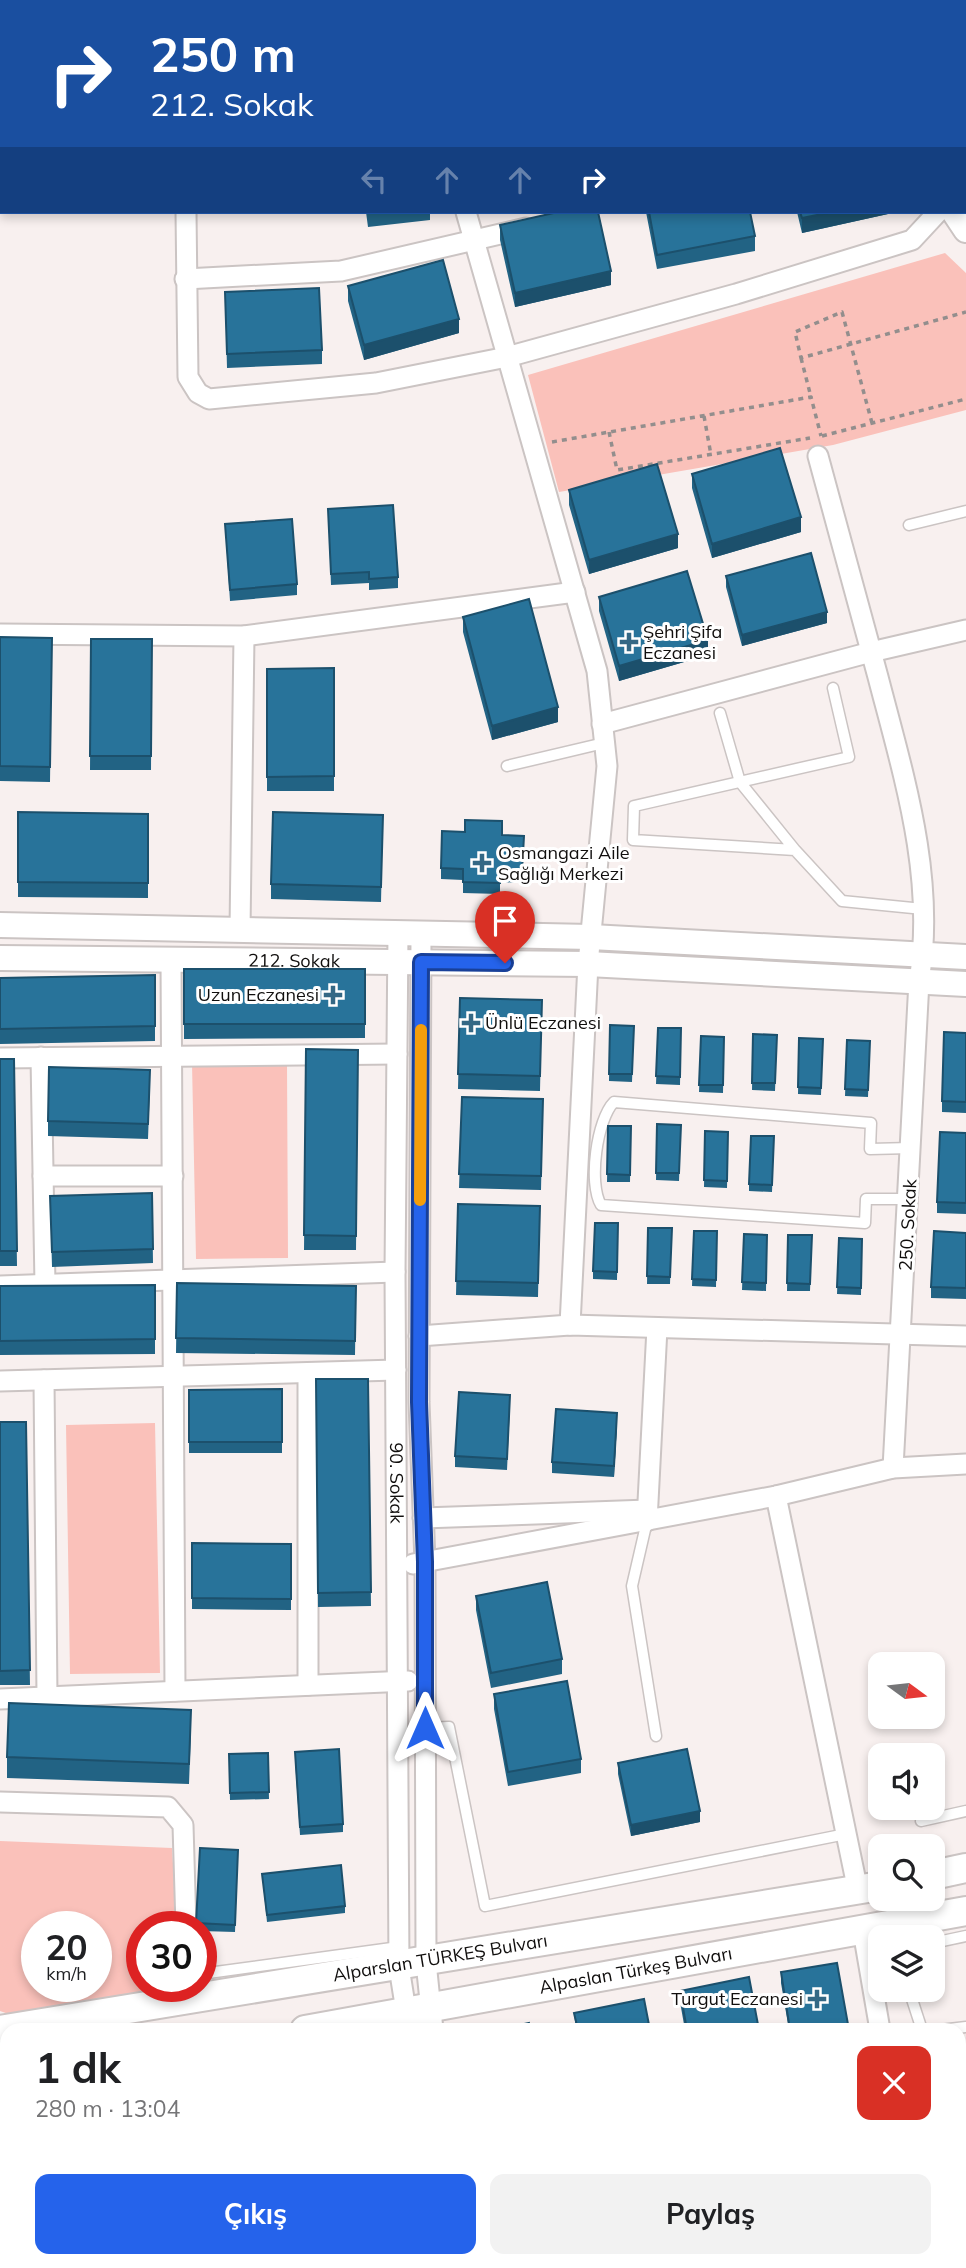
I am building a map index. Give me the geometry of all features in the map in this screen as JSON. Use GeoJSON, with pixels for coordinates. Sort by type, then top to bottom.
{"type":"FeatureCollection","features":[{"type":"Feature","properties":{"kind":"main road"},"geometry":{"type":"LineString","coordinates":[[945,1872],[966,1868]]}},
{"type":"Feature","properties":{"kind":"main road","name":"Alparslan TÜRKEŞ Bulvarı"},"geometry":{"type":"LineString","coordinates":[[40,2023],[408,1959],[868,1889]]}},
{"type":"Feature","properties":{"kind":"main road","name":"Alpaslan Türkeş Bulvarı"},"geometry":{"type":"LineString","coordinates":[[386,2023],[420,2020],[966,1911]]}},
{"type":"Feature","properties":{"kind":"street"},"geometry":{"type":"LineString","coordinates":[[186,214],[188,377],[198,393],[209,399],[376,383],[507,357],[736,294],[912,240],[936,214]]}},
{"type":"Feature","properties":{"kind":"street"},"geometry":{"type":"LineString","coordinates":[[467,214],[597,671],[607,766],[588,964],[570,1325]]}},
{"type":"Feature","properties":{"kind":"street"},"geometry":{"type":"LineString","coordinates":[[955,214],[966,230]]}},
{"type":"Feature","properties":{"kind":"street"},"geometry":{"type":"LineString","coordinates":[[186,279],[341,271],[475,242],[548,222]]}},
{"type":"Feature","properties":{"kind":"street","name":"250. Sokak"},"geometry":{"type":"LineString","coordinates":[[818,456],[918,837],[923,954],[919,981],[893,1468]]}},
{"type":"Feature","properties":{"kind":"street"},"geometry":{"type":"LineString","coordinates":[[0,634],[244,636],[575,592]]}},
{"type":"Feature","properties":{"kind":"street"},"geometry":{"type":"LineString","coordinates":[[603,733],[871,652],[966,630]]}},
{"type":"Feature","properties":{"kind":"street"},"geometry":{"type":"LineString","coordinates":[[240,929],[244,636]]}},
{"type":"Feature","properties":{"kind":"street"},"geometry":{"type":"LineString","coordinates":[[0,925],[591,937],[966,957]]}},
{"type":"Feature","properties":{"kind":"street","name":"90. Sokak"},"geometry":{"type":"LineString","coordinates":[[409,933],[425,1562],[425,1728],[408,1959],[420,2020]]}},
{"type":"Feature","properties":{"kind":"street","name":"212. Sokak"},"geometry":{"type":"LineString","coordinates":[[0,958],[588,964],[966,984]]}},
{"type":"Feature","properties":{"kind":"street"},"geometry":{"type":"LineString","coordinates":[[171,960],[175,1691]]}},
{"type":"Feature","properties":{"kind":"street","name":"90. Sokak"},"geometry":{"type":"LineString","coordinates":[[409,962],[397,1054],[397,1681],[408,1959],[420,2020]]}},
{"type":"Feature","properties":{"kind":"street"},"geometry":{"type":"LineString","coordinates":[[0,1058],[397,1054]]}},
{"type":"Feature","properties":{"kind":"street"},"geometry":{"type":"LineString","coordinates":[[41,1057],[45,1285]]}},
{"type":"Feature","properties":{"kind":"street"},"geometry":{"type":"LineString","coordinates":[[43,1176],[173,1176]]}},
{"type":"Feature","properties":{"kind":"street"},"geometry":{"type":"LineString","coordinates":[[0,1286],[395,1272]]}},
{"type":"Feature","properties":{"kind":"street"},"geometry":{"type":"LineString","coordinates":[[419,1336],[570,1325],[966,1336]]}},
{"type":"Feature","properties":{"kind":"street"},"geometry":{"type":"LineString","coordinates":[[647,1516],[657,1328]]}},
{"type":"Feature","properties":{"kind":"street"},"geometry":{"type":"LineString","coordinates":[[0,1381],[396,1370]]}},
{"type":"Feature","properties":{"kind":"street"},"geometry":{"type":"LineString","coordinates":[[308,1373],[308,1685]]}},
{"type":"Feature","properties":{"kind":"street"},"geometry":{"type":"LineString","coordinates":[[44,1380],[47,1697]]}},
{"type":"Feature","properties":{"kind":"street"},"geometry":{"type":"LineString","coordinates":[[396,1566],[647,1516],[776,1496],[893,1468],[966,1464]]}},
{"type":"Feature","properties":{"kind":"street"},"geometry":{"type":"LineString","coordinates":[[776,1496],[846,1834],[868,1887]]}},
{"type":"Feature","properties":{"kind":"street"},"geometry":{"type":"LineString","coordinates":[[423,1518],[647,1516]]}},
{"type":"Feature","properties":{"kind":"street"},"geometry":{"type":"LineString","coordinates":[[0,1699],[425,1680]]}},
{"type":"Feature","properties":{"kind":"street"},"geometry":{"type":"LineString","coordinates":[[0,1802],[168,1807],[183,1825],[186,1911]]}},
{"type":"Feature","properties":{"kind":"street"},"geometry":{"type":"LineString","coordinates":[[863,1931],[879,2023]]}},
{"type":"Feature","properties":{"kind":"lane"},"geometry":{"type":"LineString","coordinates":[[909,525],[966,511]]}},
{"type":"Feature","properties":{"kind":"lane"},"geometry":{"type":"LineString","coordinates":[[795,850],[633,840],[634,806],[849,757],[832,688]]}},
{"type":"Feature","properties":{"kind":"lane"},"geometry":{"type":"LineString","coordinates":[[720,713],[740,782],[795,850],[842,901],[923,909]]}},
{"type":"Feature","properties":{"kind":"lane"},"geometry":{"type":"LineString","coordinates":[[508,766],[603,733]]}},
{"type":"Feature","properties":{"kind":"lane"},"geometry":{"type":"LineString","coordinates":[[909,1199],[866,1199],[864,1223],[601,1205],[594,1194],[596,1153],[606,1111],[614,1102],[871,1124],[870,1149],[912,1148]]}},
{"type":"Feature","properties":{"kind":"lane"},"geometry":{"type":"LineString","coordinates":[[647,1516],[632,1586],[656,1736]]}},
{"type":"Feature","properties":{"kind":"lane"},"geometry":{"type":"LineString","coordinates":[[425,1728],[449,1727],[485,1906],[846,1834]]}},
{"type":"Feature","properties":{"kind":"lane"},"geometry":{"type":"LineString","coordinates":[[921,1821],[966,1811]]}},
{"type":"Feature","properties":{"kind":"lane"},"geometry":{"type":"LineString","coordinates":[[945,1940],[966,1936]]}},
{"type":"Feature","properties":{"kind":"lane"},"geometry":{"type":"LineString","coordinates":[[217,1973],[408,1959]]}},
{"type":"Feature","properties":{"kind":"lane"},"geometry":{"type":"LineString","coordinates":[[913,2002],[920,2023]]}},
{"type":"Feature","properties":{"kind":"path"},"geometry":{"type":"LineString","coordinates":[[822,436],[795,332],[842,312],[872,423]]}},
{"type":"Feature","properties":{"kind":"path"},"geometry":{"type":"LineString","coordinates":[[801,358],[966,312]]}},
{"type":"Feature","properties":{"kind":"path"},"geometry":{"type":"LineString","coordinates":[[533,445],[811,397]]}},
{"type":"Feature","properties":{"kind":"path"},"geometry":{"type":"LineString","coordinates":[[609,432],[617,470],[822,436],[966,398]]}},
{"type":"Feature","properties":{"kind":"path"},"geometry":{"type":"LineString","coordinates":[[704,416],[711,454]]}},
{"type":"Feature","properties":{"kind":"shaded area"},"geometry":{"type":"Polygon","coordinates":[[[945,253],[966,273],[966,410],[833,445],[559,492],[528,375],[945,253]]]}},
{"type":"Feature","properties":{"kind":"shaded area"},"geometry":{"type":"Polygon","coordinates":[[[192,1063],[287,1065],[288,1258],[196,1259],[192,1063]]]}},
{"type":"Feature","properties":{"kind":"shaded area"},"geometry":{"type":"Polygon","coordinates":[[[155,1423],[160,1673],[70,1674],[66,1425],[155,1423]]]}},
{"type":"Feature","properties":{"kind":"shaded area"},"geometry":{"type":"Polygon","coordinates":[[[0,1841],[172,1848],[176,1911],[126,1911],[126,1997],[112,2000],[112,1911],[21,1911],[21,2002],[101,2002],[23,2019],[0,2011],[0,1841]]]}},
{"type":"Feature","properties":{"kind":"building"},"geometry":{"type":"Polygon","coordinates":[[[549,214],[598,214],[611,271],[515,293],[500,225],[549,214]]]}},
{"type":"Feature","properties":{"kind":"building"},"geometry":{"type":"Polygon","coordinates":[[[649,214],[750,214],[755,236],[657,255],[649,214]]]}},
{"type":"Feature","properties":{"kind":"building"},"geometry":{"type":"Polygon","coordinates":[[[801,214],[822,214],[802,218],[801,214]]]}},
{"type":"Feature","properties":{"kind":"building"},"geometry":{"type":"Polygon","coordinates":[[[443,260],[459,319],[364,345],[348,286],[443,260]]]}},
{"type":"Feature","properties":{"kind":"building"},"geometry":{"type":"Polygon","coordinates":[[[319,288],[322,350],[227,354],[225,292],[319,288]]]}},
{"type":"Feature","properties":{"kind":"building"},"geometry":{"type":"Polygon","coordinates":[[[780,448],[801,517],[712,544],[692,474],[780,448]]]}},
{"type":"Feature","properties":{"kind":"building"},"geometry":{"type":"Polygon","coordinates":[[[657,464],[678,534],[589,560],[569,490],[657,464]]]}},
{"type":"Feature","properties":{"kind":"building"},"geometry":{"type":"Polygon","coordinates":[[[393,505],[398,577],[369,579],[369,572],[331,574],[328,509],[393,505]]]}},
{"type":"Feature","properties":{"kind":"building"},"geometry":{"type":"Polygon","coordinates":[[[292,519],[297,584],[230,590],[225,524],[292,519]]]}},
{"type":"Feature","properties":{"kind":"building"},"geometry":{"type":"Polygon","coordinates":[[[811,553],[827,612],[742,635],[726,576],[811,553]]]}},
{"type":"Feature","properties":{"kind":"building"},"geometry":{"type":"Polygon","coordinates":[[[687,571],[708,640],[619,666],[599,597],[687,571]]]}},
{"type":"Feature","properties":{"kind":"building"},"geometry":{"type":"Polygon","coordinates":[[[529,599],[558,707],[492,726],[463,617],[529,599]]]}},
{"type":"Feature","properties":{"kind":"building"},"geometry":{"type":"Polygon","coordinates":[[[0,637],[52,638],[50,767],[0,766],[0,637]]]}},
{"type":"Feature","properties":{"kind":"building"},"geometry":{"type":"Polygon","coordinates":[[[91,639],[152,639],[151,756],[90,756],[91,639]]]}},
{"type":"Feature","properties":{"kind":"building"},"geometry":{"type":"Polygon","coordinates":[[[334,668],[334,776],[267,777],[267,669],[334,668]]]}},
{"type":"Feature","properties":{"kind":"building"},"geometry":{"type":"Polygon","coordinates":[[[18,812],[148,814],[148,883],[18,882],[18,812]]]}},
{"type":"Feature","properties":{"kind":"building"},"geometry":{"type":"Polygon","coordinates":[[[273,812],[383,815],[381,887],[271,884],[273,812]]]}},
{"type":"Feature","properties":{"kind":"building","name":"Osmangazi Aile Sağlığı Merkezi"},"geometry":{"type":"Polygon","coordinates":[[[465,820],[502,821],[502,835],[524,836],[522,872],[500,870],[500,883],[463,882],[463,869],[441,868],[442,831],[465,832],[465,820]]]}},
{"type":"Feature","properties":{"kind":"building"},"geometry":{"type":"Polygon","coordinates":[[[184,969],[365,969],[365,1024],[184,1024],[184,969]]]}},
{"type":"Feature","properties":{"kind":"building"},"geometry":{"type":"Polygon","coordinates":[[[155,975],[155,1026],[0,1029],[0,978],[155,975]]]}},
{"type":"Feature","properties":{"kind":"building"},"geometry":{"type":"Polygon","coordinates":[[[460,998],[542,1000],[540,1076],[458,1074],[460,998]]]}},
{"type":"Feature","properties":{"kind":"building"},"geometry":{"type":"Polygon","coordinates":[[[610,1025],[634,1026],[632,1074],[609,1074],[610,1025]]]}},
{"type":"Feature","properties":{"kind":"building"},"geometry":{"type":"Polygon","coordinates":[[[658,1028],[681,1028],[680,1077],[656,1076],[658,1028]]]}},
{"type":"Feature","properties":{"kind":"building"},"geometry":{"type":"Polygon","coordinates":[[[944,1032],[966,1033],[966,1102],[942,1101],[944,1032]]]}},
{"type":"Feature","properties":{"kind":"building"},"geometry":{"type":"Polygon","coordinates":[[[753,1034],[777,1035],[775,1083],[752,1083],[753,1034]]]}},
{"type":"Feature","properties":{"kind":"building"},"geometry":{"type":"Polygon","coordinates":[[[701,1036],[724,1037],[723,1085],[699,1085],[701,1036]]]}},
{"type":"Feature","properties":{"kind":"building"},"geometry":{"type":"Polygon","coordinates":[[[799,1038],[823,1039],[821,1088],[798,1087],[799,1038]]]}},
{"type":"Feature","properties":{"kind":"building"},"geometry":{"type":"Polygon","coordinates":[[[847,1040],[870,1041],[868,1090],[845,1089],[847,1040]]]}},
{"type":"Feature","properties":{"kind":"building"},"geometry":{"type":"Polygon","coordinates":[[[306,1049],[358,1050],[356,1236],[304,1235],[306,1049]]]}},
{"type":"Feature","properties":{"kind":"building"},"geometry":{"type":"Polygon","coordinates":[[[0,1059],[14,1059],[17,1251],[0,1251],[0,1059]]]}},
{"type":"Feature","properties":{"kind":"building"},"geometry":{"type":"Polygon","coordinates":[[[49,1067],[150,1070],[148,1124],[48,1121],[49,1067]]]}},
{"type":"Feature","properties":{"kind":"building"},"geometry":{"type":"Polygon","coordinates":[[[462,1097],[543,1099],[541,1176],[459,1174],[462,1097]]]}},
{"type":"Feature","properties":{"kind":"building"},"geometry":{"type":"Polygon","coordinates":[[[657,1124],[681,1125],[679,1173],[656,1173],[657,1124]]]}},
{"type":"Feature","properties":{"kind":"building"},"geometry":{"type":"Polygon","coordinates":[[[608,1126],[631,1126],[630,1175],[607,1174],[608,1126]]]}},
{"type":"Feature","properties":{"kind":"building"},"geometry":{"type":"Polygon","coordinates":[[[705,1131],[728,1132],[727,1181],[704,1180],[705,1131]]]}},
{"type":"Feature","properties":{"kind":"building"},"geometry":{"type":"Polygon","coordinates":[[[940,1132],[966,1133],[966,1203],[937,1202],[940,1132]]]}},
{"type":"Feature","properties":{"kind":"building"},"geometry":{"type":"Polygon","coordinates":[[[751,1136],[774,1136],[772,1185],[749,1184],[751,1136]]]}},
{"type":"Feature","properties":{"kind":"building"},"geometry":{"type":"Polygon","coordinates":[[[152,1193],[153,1249],[52,1252],[50,1196],[152,1193]]]}},
{"type":"Feature","properties":{"kind":"building"},"geometry":{"type":"Polygon","coordinates":[[[458,1204],[540,1206],[538,1283],[456,1281],[458,1204]]]}},
{"type":"Feature","properties":{"kind":"building"},"geometry":{"type":"Polygon","coordinates":[[[595,1223],[618,1223],[617,1272],[593,1271],[595,1223]]]}},
{"type":"Feature","properties":{"kind":"building"},"geometry":{"type":"Polygon","coordinates":[[[648,1228],[672,1228],[670,1277],[647,1276],[648,1228]]]}},
{"type":"Feature","properties":{"kind":"building"},"geometry":{"type":"Polygon","coordinates":[[[694,1231],[717,1231],[716,1280],[692,1279],[694,1231]]]}},
{"type":"Feature","properties":{"kind":"building"},"geometry":{"type":"Polygon","coordinates":[[[934,1231],[966,1233],[966,1288],[931,1287],[934,1231]]]}},
{"type":"Feature","properties":{"kind":"building"},"geometry":{"type":"Polygon","coordinates":[[[744,1234],[767,1235],[766,1283],[742,1282],[744,1234]]]}},
{"type":"Feature","properties":{"kind":"building"},"geometry":{"type":"Polygon","coordinates":[[[788,1235],[812,1235],[810,1284],[787,1283],[788,1235]]]}},
{"type":"Feature","properties":{"kind":"building"},"geometry":{"type":"Polygon","coordinates":[[[839,1238],[862,1239],[861,1288],[837,1287],[839,1238]]]}},
{"type":"Feature","properties":{"kind":"building"},"geometry":{"type":"Polygon","coordinates":[[[177,1283],[356,1286],[355,1341],[176,1338],[177,1283]]]}},
{"type":"Feature","properties":{"kind":"building"},"geometry":{"type":"Polygon","coordinates":[[[155,1285],[155,1339],[0,1341],[0,1286],[155,1285]]]}},
{"type":"Feature","properties":{"kind":"building"},"geometry":{"type":"Polygon","coordinates":[[[316,1379],[368,1379],[371,1592],[318,1593],[316,1379]]]}},
{"type":"Feature","properties":{"kind":"building"},"geometry":{"type":"Polygon","coordinates":[[[282,1389],[282,1442],[189,1442],[189,1390],[282,1389]]]}},
{"type":"Feature","properties":{"kind":"building"},"geometry":{"type":"Polygon","coordinates":[[[459,1392],[510,1395],[507,1459],[455,1456],[459,1392]]]}},
{"type":"Feature","properties":{"kind":"building"},"geometry":{"type":"Polygon","coordinates":[[[556,1409],[617,1413],[614,1466],[552,1462],[556,1409]]]}},
{"type":"Feature","properties":{"kind":"building"},"geometry":{"type":"Polygon","coordinates":[[[0,1422],[26,1422],[30,1670],[0,1671],[0,1422]]]}},
{"type":"Feature","properties":{"kind":"building"},"geometry":{"type":"Polygon","coordinates":[[[192,1543],[291,1544],[291,1599],[192,1598],[192,1543]]]}},
{"type":"Feature","properties":{"kind":"building"},"geometry":{"type":"Polygon","coordinates":[[[547,1582],[562,1659],[491,1673],[476,1596],[547,1582]]]}},
{"type":"Feature","properties":{"kind":"building"},"geometry":{"type":"Polygon","coordinates":[[[567,1681],[581,1759],[508,1772],[494,1694],[567,1681]]]}},
{"type":"Feature","properties":{"kind":"building"},"geometry":{"type":"Polygon","coordinates":[[[9,1703],[191,1710],[189,1764],[7,1757],[9,1703]]]}},
{"type":"Feature","properties":{"kind":"building"},"geometry":{"type":"Polygon","coordinates":[[[339,1749],[343,1824],[300,1827],[295,1752],[339,1749]]]}},
{"type":"Feature","properties":{"kind":"building"},"geometry":{"type":"Polygon","coordinates":[[[687,1749],[700,1811],[631,1825],[618,1763],[687,1749]]]}},
{"type":"Feature","properties":{"kind":"building"},"geometry":{"type":"Polygon","coordinates":[[[268,1753],[269,1792],[230,1793],[229,1754],[268,1753]]]}},
{"type":"Feature","properties":{"kind":"building"},"geometry":{"type":"Polygon","coordinates":[[[200,1848],[238,1850],[235,1925],[217,1924],[217,1911],[197,1911],[200,1848]]]}},
{"type":"Feature","properties":{"kind":"building"},"geometry":{"type":"Polygon","coordinates":[[[341,1865],[345,1906],[267,1915],[262,1874],[341,1865]]]}},
{"type":"Feature","properties":{"kind":"building"},"geometry":{"type":"Polygon","coordinates":[[[837,1963],[848,2023],[789,2023],[781,1972],[837,1963]]]}},
{"type":"Feature","properties":{"kind":"building"},"geometry":{"type":"Polygon","coordinates":[[[749,1977],[758,2023],[686,2023],[680,1991],[749,1977]]]}},
{"type":"Feature","properties":{"kind":"building"},"geometry":{"type":"Polygon","coordinates":[[[644,1999],[649,2023],[576,2023],[574,2013],[644,1999]]]}},
{"type":"Feature","properties":{"kind":"slow traffic"},"geometry":{"type":"LineString","coordinates":[[420,1200],[421,1030]]}},
{"type":"Feature","properties":{"kind":"place","name":"Şehri Şifa Eczanesi"},"geometry":{"type":"Point","coordinates":[629,642]}},
{"type":"Feature","properties":{"kind":"place","name":"Osmangazi Aile Sağlığı Merkezi"},"geometry":{"type":"Point","coordinates":[482,863]}},
{"type":"Feature","properties":{"kind":"place","name":"Uzun Eczanesi"},"geometry":{"type":"Point","coordinates":[333,995]}},
{"type":"Feature","properties":{"kind":"place","name":"Ünlü Eczanesi"},"geometry":{"type":"Point","coordinates":[471,1023]}},
{"type":"Feature","properties":{"kind":"place","name":"Turgut Eczanesi"},"geometry":{"type":"Point","coordinates":[817,1999]}},
{"type":"Feature","properties":{"kind":"route"},"geometry":{"type":"LineString","coordinates":[[425,1728],[425,1562],[419,1402],[421,962],[505,963]]}}]}
